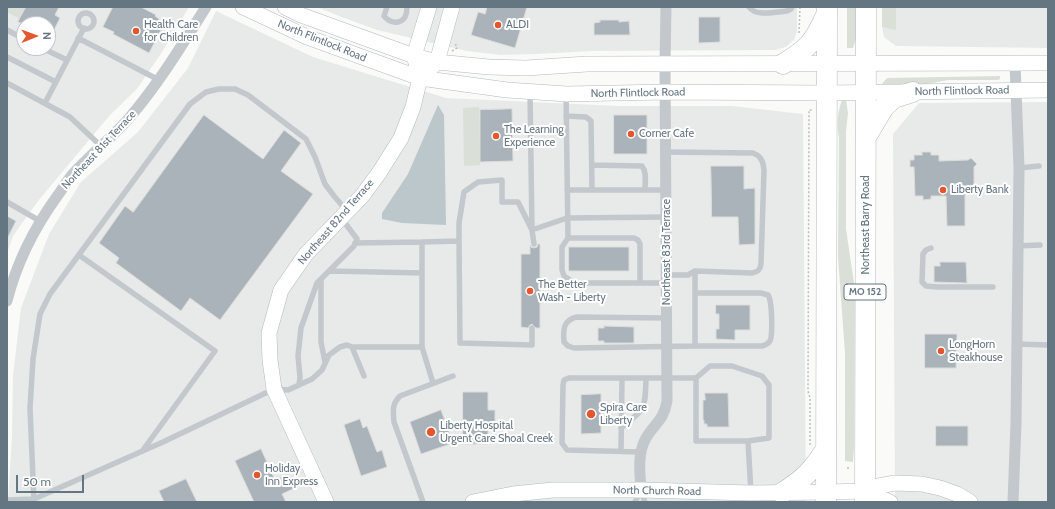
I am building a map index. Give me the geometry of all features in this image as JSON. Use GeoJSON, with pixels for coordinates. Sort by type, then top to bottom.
{"type":"FeatureCollection","features":[{"type":"Feature","properties":{"kind":"highway","name":"MO 152"},"geometry":{"type":"LineString","coordinates":[[866,7],[866,92]]}},
{"type":"Feature","properties":{"kind":"highway"},"geometry":{"type":"LineString","coordinates":[[825,497],[818,451],[828,64],[827,10]]}},
{"type":"Feature","properties":{"kind":"highway"},"geometry":{"type":"LineString","coordinates":[[783,64],[800,54],[817,36],[827,10]]}},
{"type":"Feature","properties":{"kind":"highway","name":"Northeast Barry Road"},"geometry":{"type":"LineString","coordinates":[[865,497],[866,92]]}},
{"type":"Feature","properties":{"kind":"highway"},"geometry":{"type":"LineString","coordinates":[[866,137],[884,107],[894,98],[913,92]]}},
{"type":"Feature","properties":{"kind":"highway"},"geometry":{"type":"LineString","coordinates":[[782,493],[806,476],[814,468],[818,451]]}},
{"type":"Feature","properties":{"kind":"main road","name":"North Flintlock Road"},"geometry":{"type":"LineString","coordinates":[[243,7],[307,37],[420,78],[507,90],[566,94],[666,92],[827,94],[866,92],[1048,90]]}},
{"type":"Feature","properties":{"kind":"main road","name":"North Flintlock Road"},"geometry":{"type":"LineString","coordinates":[[285,7],[301,15],[414,56],[437,62],[489,67],[526,68],[587,64],[866,64],[1048,62]]}},
{"type":"Feature","properties":{"kind":"main road"},"geometry":{"type":"LineString","coordinates":[[414,56],[430,7]]}},
{"type":"Feature","properties":{"kind":"main road"},"geometry":{"type":"LineString","coordinates":[[420,78],[437,62],[452,7]]}},
{"type":"Feature","properties":{"kind":"main road","name":"Northeast 82nd Terrace"},"geometry":{"type":"LineString","coordinates":[[326,502],[274,389],[270,360],[269,333],[281,290],[306,254],[362,196],[379,173],[401,138],[413,107],[420,78],[414,56]]}},
{"type":"Feature","properties":{"kind":"main road","name":"North Church Road"},"geometry":{"type":"LineString","coordinates":[[865,497],[878,486],[895,483],[922,484],[957,494],[970,502]]}},
{"type":"Feature","properties":{"kind":"main road","name":"North Church Road"},"geometry":{"type":"LineString","coordinates":[[473,502],[532,492],[572,490],[640,498],[782,493],[825,497],[878,498],[890,502]]}},
{"type":"Feature","properties":{"kind":"street","name":"Northeast 81st Terrace"},"geometry":{"type":"LineString","coordinates":[[7,301],[24,249],[40,221],[72,176],[130,117],[159,80],[206,7]]}},
{"type":"Feature","properties":{"kind":"street","name":"Northeast 83rd Terrace"},"geometry":{"type":"LineString","coordinates":[[640,498],[640,452],[646,439],[666,412],[667,401],[666,7]]}},
{"type":"Feature","properties":{"kind":"street"},"geometry":{"type":"LineString","coordinates":[[1013,502],[1016,423],[1018,246],[1018,168],[1015,63]]}},
{"type":"Feature","properties":{"kind":"lane"},"geometry":{"type":"LineString","coordinates":[[387,7],[384,16],[394,23],[404,18],[407,7]]}},
{"type":"Feature","properties":{"kind":"lane"},"geometry":{"type":"LineString","coordinates":[[749,7],[751,10],[757,12],[787,11],[791,10],[792,7]]}},
{"type":"Feature","properties":{"kind":"lane"},"geometry":{"type":"LineString","coordinates":[[45,103],[84,28]]}},
{"type":"Feature","properties":{"kind":"lane"},"geometry":{"type":"LineString","coordinates":[[78,38],[159,80]]}},
{"type":"Feature","properties":{"kind":"lane"},"geometry":{"type":"LineString","coordinates":[[56,55],[67,60]]}},
{"type":"Feature","properties":{"kind":"lane"},"geometry":{"type":"LineString","coordinates":[[7,57],[56,82]]}},
{"type":"Feature","properties":{"kind":"lane"},"geometry":{"type":"LineString","coordinates":[[7,82],[70,117],[102,147]]}},
{"type":"Feature","properties":{"kind":"lane"},"geometry":{"type":"LineString","coordinates":[[34,500],[30,408],[33,359],[40,314],[50,294],[190,104],[206,92],[219,89],[235,89],[248,95],[306,139],[315,157],[325,184],[334,196],[357,239],[355,243],[317,283],[300,328],[298,356],[300,377],[299,385]]}},
{"type":"Feature","properties":{"kind":"lane"},"geometry":{"type":"LineString","coordinates":[[530,92],[532,230],[534,244]]}},
{"type":"Feature","properties":{"kind":"lane"},"geometry":{"type":"LineString","coordinates":[[566,94],[568,238],[562,247],[562,270],[564,276],[569,280],[575,283],[640,283],[688,275],[695,271],[752,273],[757,272],[760,269],[763,163],[758,155],[753,153],[666,152]]}},
{"type":"Feature","properties":{"kind":"lane"},"geometry":{"type":"LineString","coordinates":[[566,116],[586,117],[591,121],[592,190]]}},
{"type":"Feature","properties":{"kind":"lane"},"geometry":{"type":"LineString","coordinates":[[592,165],[642,166],[645,169],[646,174],[645,190]]}},
{"type":"Feature","properties":{"kind":"lane"},"geometry":{"type":"LineString","coordinates":[[1018,168],[1039,166]]}},
{"type":"Feature","properties":{"kind":"lane"},"geometry":{"type":"LineString","coordinates":[[532,230],[518,202],[502,202],[502,180],[478,182],[464,192],[459,223],[460,344],[532,345],[532,328]]}},
{"type":"Feature","properties":{"kind":"lane"},"geometry":{"type":"LineString","coordinates":[[567,190],[666,190]]}},
{"type":"Feature","properties":{"kind":"lane"},"geometry":{"type":"LineString","coordinates":[[7,202],[40,221]]}},
{"type":"Feature","properties":{"kind":"lane"},"geometry":{"type":"LineString","coordinates":[[532,230],[567,218],[667,217]]}},
{"type":"Feature","properties":{"kind":"lane"},"geometry":{"type":"LineString","coordinates":[[568,238],[634,238],[638,240],[640,244],[640,283]]}},
{"type":"Feature","properties":{"kind":"lane"},"geometry":{"type":"LineString","coordinates":[[355,243],[459,241]]}},
{"type":"Feature","properties":{"kind":"lane"},"geometry":{"type":"LineString","coordinates":[[422,242],[422,347],[433,384]]}},
{"type":"Feature","properties":{"kind":"lane"},"geometry":{"type":"LineString","coordinates":[[1018,246],[1040,245]]}},
{"type":"Feature","properties":{"kind":"lane"},"geometry":{"type":"LineString","coordinates":[[932,248],[923,254],[922,282],[926,286],[993,287]]}},
{"type":"Feature","properties":{"kind":"lane"},"geometry":{"type":"LineString","coordinates":[[79,254],[215,351],[142,451]]}},
{"type":"Feature","properties":{"kind":"lane"},"geometry":{"type":"LineString","coordinates":[[329,271],[422,273]]}},
{"type":"Feature","properties":{"kind":"lane"},"geometry":{"type":"LineString","coordinates":[[695,271],[695,346]]}},
{"type":"Feature","properties":{"kind":"lane"},"geometry":{"type":"LineString","coordinates":[[321,280],[321,342],[325,362]]}},
{"type":"Feature","properties":{"kind":"lane"},"geometry":{"type":"LineString","coordinates":[[667,318],[570,318],[565,324],[563,333],[564,342],[568,346],[574,348],[762,346],[768,344],[771,337],[771,301],[768,295],[761,293],[696,293]]}},
{"type":"Feature","properties":{"kind":"lane"},"geometry":{"type":"LineString","coordinates":[[1016,344],[1048,345]]}},
{"type":"Feature","properties":{"kind":"lane"},"geometry":{"type":"LineString","coordinates":[[7,500],[34,500],[274,389],[288,390],[299,385],[312,379],[322,370],[329,355],[340,347],[347,345],[352,347],[422,347]]}},
{"type":"Feature","properties":{"kind":"lane"},"geometry":{"type":"LineString","coordinates":[[352,347],[364,376]]}},
{"type":"Feature","properties":{"kind":"lane"},"geometry":{"type":"LineString","coordinates":[[640,452],[567,450],[562,443],[564,380],[569,378],[696,378],[710,366],[732,366],[762,376],[769,385],[769,438],[748,441],[696,441],[696,378]]}},
{"type":"Feature","properties":{"kind":"lane"},"geometry":{"type":"LineString","coordinates":[[423,502],[394,422],[393,410],[395,401],[400,396],[453,376]]}},
{"type":"Feature","properties":{"kind":"lane"},"geometry":{"type":"LineString","coordinates":[[621,451],[622,378]]}},
{"type":"Feature","properties":{"kind":"lane"},"geometry":{"type":"LineString","coordinates":[[621,428],[643,409],[646,378]]}},
{"type":"Feature","properties":{"kind":"lane"},"geometry":{"type":"LineString","coordinates":[[748,441],[751,493]]}},
{"type":"Feature","properties":{"kind":"path"},"geometry":{"type":"LineString","coordinates":[[799,34],[800,7]]}},
{"type":"Feature","properties":{"kind":"path"},"geometry":{"type":"LineString","coordinates":[[809,110],[808,391],[818,451]]}},
{"type":"Feature","properties":{"kind":"path"},"geometry":{"type":"LineString","coordinates":[[847,468],[852,468]]}},
{"type":"Feature","properties":{"kind":"shaded area"},"geometry":{"type":"Polygon","coordinates":[[[7,7],[189,7],[162,52],[137,89],[110,115],[38,201],[13,236],[7,253],[7,7]]]}},
{"type":"Feature","properties":{"kind":"shaded area"},"geometry":{"type":"Polygon","coordinates":[[[7,7],[26,7],[22,16],[16,17],[7,12],[7,7]]]}},
{"type":"Feature","properties":{"kind":"shaded area"},"geometry":{"type":"Polygon","coordinates":[[[317,7],[797,7],[797,31],[794,40],[786,47],[775,50],[593,51],[500,55],[467,51],[377,30],[317,7]]]}},
{"type":"Feature","properties":{"kind":"shaded area"},"geometry":{"type":"Polygon","coordinates":[[[847,7],[859,7],[858,33],[853,48],[847,48],[847,7]]]}},
{"type":"Feature","properties":{"kind":"shaded area"},"geometry":{"type":"Polygon","coordinates":[[[882,7],[896,7],[896,30],[882,27],[882,7]]]}},
{"type":"Feature","properties":{"kind":"shaded area"},"geometry":{"type":"Polygon","coordinates":[[[896,7],[1048,7],[1048,48],[896,46],[884,37],[882,27],[896,29],[896,7]]]}},
{"type":"Feature","properties":{"kind":"shaded area"},"geometry":{"type":"Polygon","coordinates":[[[216,11],[313,57],[446,98],[618,106],[732,106],[803,114],[806,502],[8,502],[12,436],[13,375],[21,308],[49,234],[81,182],[138,132],[188,68],[216,11]]]}},
{"type":"Feature","properties":{"kind":"shaded area"},"geometry":{"type":"Polygon","coordinates":[[[1000,76],[1000,79],[998,80],[948,80],[922,85],[882,84],[887,78],[1000,76]]]}},
{"type":"Feature","properties":{"kind":"shaded area"},"geometry":{"type":"Polygon","coordinates":[[[842,100],[846,100],[848,113],[846,131],[846,229],[855,290],[853,462],[845,461],[845,353],[838,257],[838,114],[842,100]]]}},
{"type":"Feature","properties":{"kind":"shaded area"},"geometry":{"type":"Polygon","coordinates":[[[1048,102],[1048,502],[895,502],[893,134],[919,103],[1048,102]]]}},
{"type":"Feature","properties":{"kind":"shaded area"},"geometry":{"type":"Polygon","coordinates":[[[438,105],[444,115],[446,225],[402,223],[382,219],[382,213],[408,174],[438,105]]]}},
{"type":"Feature","properties":{"kind":"shaded area"},"geometry":{"type":"Polygon","coordinates":[[[479,107],[480,165],[464,166],[463,108],[479,107]]]}},
{"type":"Feature","properties":{"kind":"building"},"geometry":{"type":"Polygon","coordinates":[[[26,7],[59,7],[55,15],[60,18],[56,26],[56,16],[21,16],[26,7]]]}},
{"type":"Feature","properties":{"kind":"building","name":"Health Care for Children"},"geometry":{"type":"Polygon","coordinates":[[[113,7],[141,7],[156,15],[155,16],[159,19],[159,25],[161,26],[159,29],[161,30],[149,53],[103,27],[113,7]]]}},
{"type":"Feature","properties":{"kind":"building","name":"ALDI"},"geometry":{"type":"Polygon","coordinates":[[[487,7],[527,7],[515,48],[471,35],[478,12],[485,14],[487,7]]]}},
{"type":"Feature","properties":{"kind":"building"},"geometry":{"type":"Polygon","coordinates":[[[699,17],[720,17],[720,42],[699,43],[699,17]]]}},
{"type":"Feature","properties":{"kind":"building"},"geometry":{"type":"Polygon","coordinates":[[[600,20],[619,20],[619,22],[629,21],[630,35],[594,35],[594,23],[600,22],[600,20]]]}},
{"type":"Feature","properties":{"kind":"building","name":"The Learning Experience"},"geometry":{"type":"Polygon","coordinates":[[[512,109],[513,161],[480,162],[480,110],[512,109]]]}},
{"type":"Feature","properties":{"kind":"building"},"geometry":{"type":"Polygon","coordinates":[[[204,115],[263,159],[284,130],[301,143],[281,171],[313,194],[220,320],[190,298],[181,311],[116,263],[119,258],[99,243],[125,206],[133,212],[204,115]]]}},
{"type":"Feature","properties":{"kind":"building","name":"Corner Cafe"},"geometry":{"type":"Polygon","coordinates":[[[614,115],[647,115],[647,154],[614,154],[614,115]]]}},
{"type":"Feature","properties":{"kind":"building","name":"Liberty Bank"},"geometry":{"type":"Polygon","coordinates":[[[922,152],[931,152],[931,155],[939,155],[939,161],[968,160],[971,158],[977,164],[974,167],[974,187],[972,187],[972,194],[965,194],[965,226],[947,226],[946,196],[931,196],[931,199],[923,200],[923,196],[915,196],[914,167],[910,167],[910,160],[914,160],[914,155],[922,155],[922,152]]]}},
{"type":"Feature","properties":{"kind":"building"},"geometry":{"type":"Polygon","coordinates":[[[711,166],[744,166],[744,189],[755,188],[755,244],[739,245],[738,217],[712,217],[711,166]]]}},
{"type":"Feature","properties":{"kind":"building"},"geometry":{"type":"Polygon","coordinates":[[[7,216],[16,221],[7,239],[7,216]]]}},
{"type":"Feature","properties":{"kind":"building","name":"The Better Wash - Liberty"},"geometry":{"type":"Polygon","coordinates":[[[538,244],[540,244],[540,328],[536,328],[532,324],[528,328],[521,327],[521,254],[530,254],[530,245],[534,248],[537,247],[538,244]]]}},
{"type":"Feature","properties":{"kind":"building"},"geometry":{"type":"Polygon","coordinates":[[[569,247],[629,247],[629,271],[569,271],[569,247]]]}},
{"type":"Feature","properties":{"kind":"building"},"geometry":{"type":"Polygon","coordinates":[[[940,262],[966,262],[967,283],[934,282],[934,266],[940,266],[940,262]]]}},
{"type":"Feature","properties":{"kind":"building"},"geometry":{"type":"Polygon","coordinates":[[[716,305],[750,305],[750,330],[735,330],[735,340],[716,339],[716,329],[719,329],[719,314],[716,314],[716,305]]]}},
{"type":"Feature","properties":{"kind":"building"},"geometry":{"type":"Polygon","coordinates":[[[604,326],[634,327],[634,343],[604,343],[604,341],[598,341],[598,328],[604,328],[604,326]]]}},
{"type":"Feature","properties":{"kind":"building","name":"LongHorn Steakhouse"},"geometry":{"type":"Polygon","coordinates":[[[925,334],[957,334],[956,368],[925,368],[925,334]]]}},
{"type":"Feature","properties":{"kind":"building"},"geometry":{"type":"Polygon","coordinates":[[[463,392],[488,392],[488,410],[495,410],[495,426],[488,426],[488,444],[463,444],[463,392]]]}},
{"type":"Feature","properties":{"kind":"building"},"geometry":{"type":"Polygon","coordinates":[[[705,393],[728,393],[729,427],[707,427],[707,424],[704,424],[703,400],[705,400],[705,393]]]}},
{"type":"Feature","properties":{"kind":"building","name":"Spira Care Liberty"},"geometry":{"type":"Polygon","coordinates":[[[601,394],[601,433],[581,434],[581,395],[601,394]]]}},
{"type":"Feature","properties":{"kind":"building","name":"Liberty Hospital Urgent Care Shoal Creek"},"geometry":{"type":"Polygon","coordinates":[[[441,410],[453,443],[421,454],[410,422],[441,410]]]}},
{"type":"Feature","properties":{"kind":"building"},"geometry":{"type":"Polygon","coordinates":[[[360,419],[363,428],[367,426],[377,452],[382,450],[387,467],[361,476],[344,425],[360,419]]]}},
{"type":"Feature","properties":{"kind":"building"},"geometry":{"type":"Polygon","coordinates":[[[936,426],[968,426],[968,446],[936,446],[936,426]]]}},
{"type":"Feature","properties":{"kind":"building","name":"Holiday Inn Express"},"geometry":{"type":"Polygon","coordinates":[[[261,449],[275,480],[288,474],[295,488],[282,494],[286,502],[254,502],[235,461],[261,449]]]}},
{"type":"Feature","properties":{"kind":"building"},"geometry":{"type":"Polygon","coordinates":[[[186,479],[197,502],[164,502],[159,491],[186,479]]]}},
{"type":"Feature","properties":{"kind":"place","name":"ALDI"},"geometry":{"type":"Point","coordinates":[498,25]}},
{"type":"Feature","properties":{"kind":"place","name":"Health Care for Children"},"geometry":{"type":"Point","coordinates":[136,31]}},
{"type":"Feature","properties":{"kind":"place","name":"Corner Cafe"},"geometry":{"type":"Point","coordinates":[631,134]}},
{"type":"Feature","properties":{"kind":"place","name":"The Learning Experience"},"geometry":{"type":"Point","coordinates":[496,136]}},
{"type":"Feature","properties":{"kind":"place","name":"Liberty Bank"},"geometry":{"type":"Point","coordinates":[943,190]}},
{"type":"Feature","properties":{"kind":"place","name":"The Better Wash - Liberty"},"geometry":{"type":"Point","coordinates":[530,291]}},
{"type":"Feature","properties":{"kind":"place","name":"LongHorn Steakhouse"},"geometry":{"type":"Point","coordinates":[941,351]}},
{"type":"Feature","properties":{"kind":"place","name":"Spira Care Liberty"},"geometry":{"type":"Point","coordinates":[591,414]}},
{"type":"Feature","properties":{"kind":"place","name":"Liberty Hospital Urgent Care Shoal Creek"},"geometry":{"type":"Point","coordinates":[431,432]}},
{"type":"Feature","properties":{"kind":"place","name":"Holiday Inn Express"},"geometry":{"type":"Point","coordinates":[257,475]}}]}
